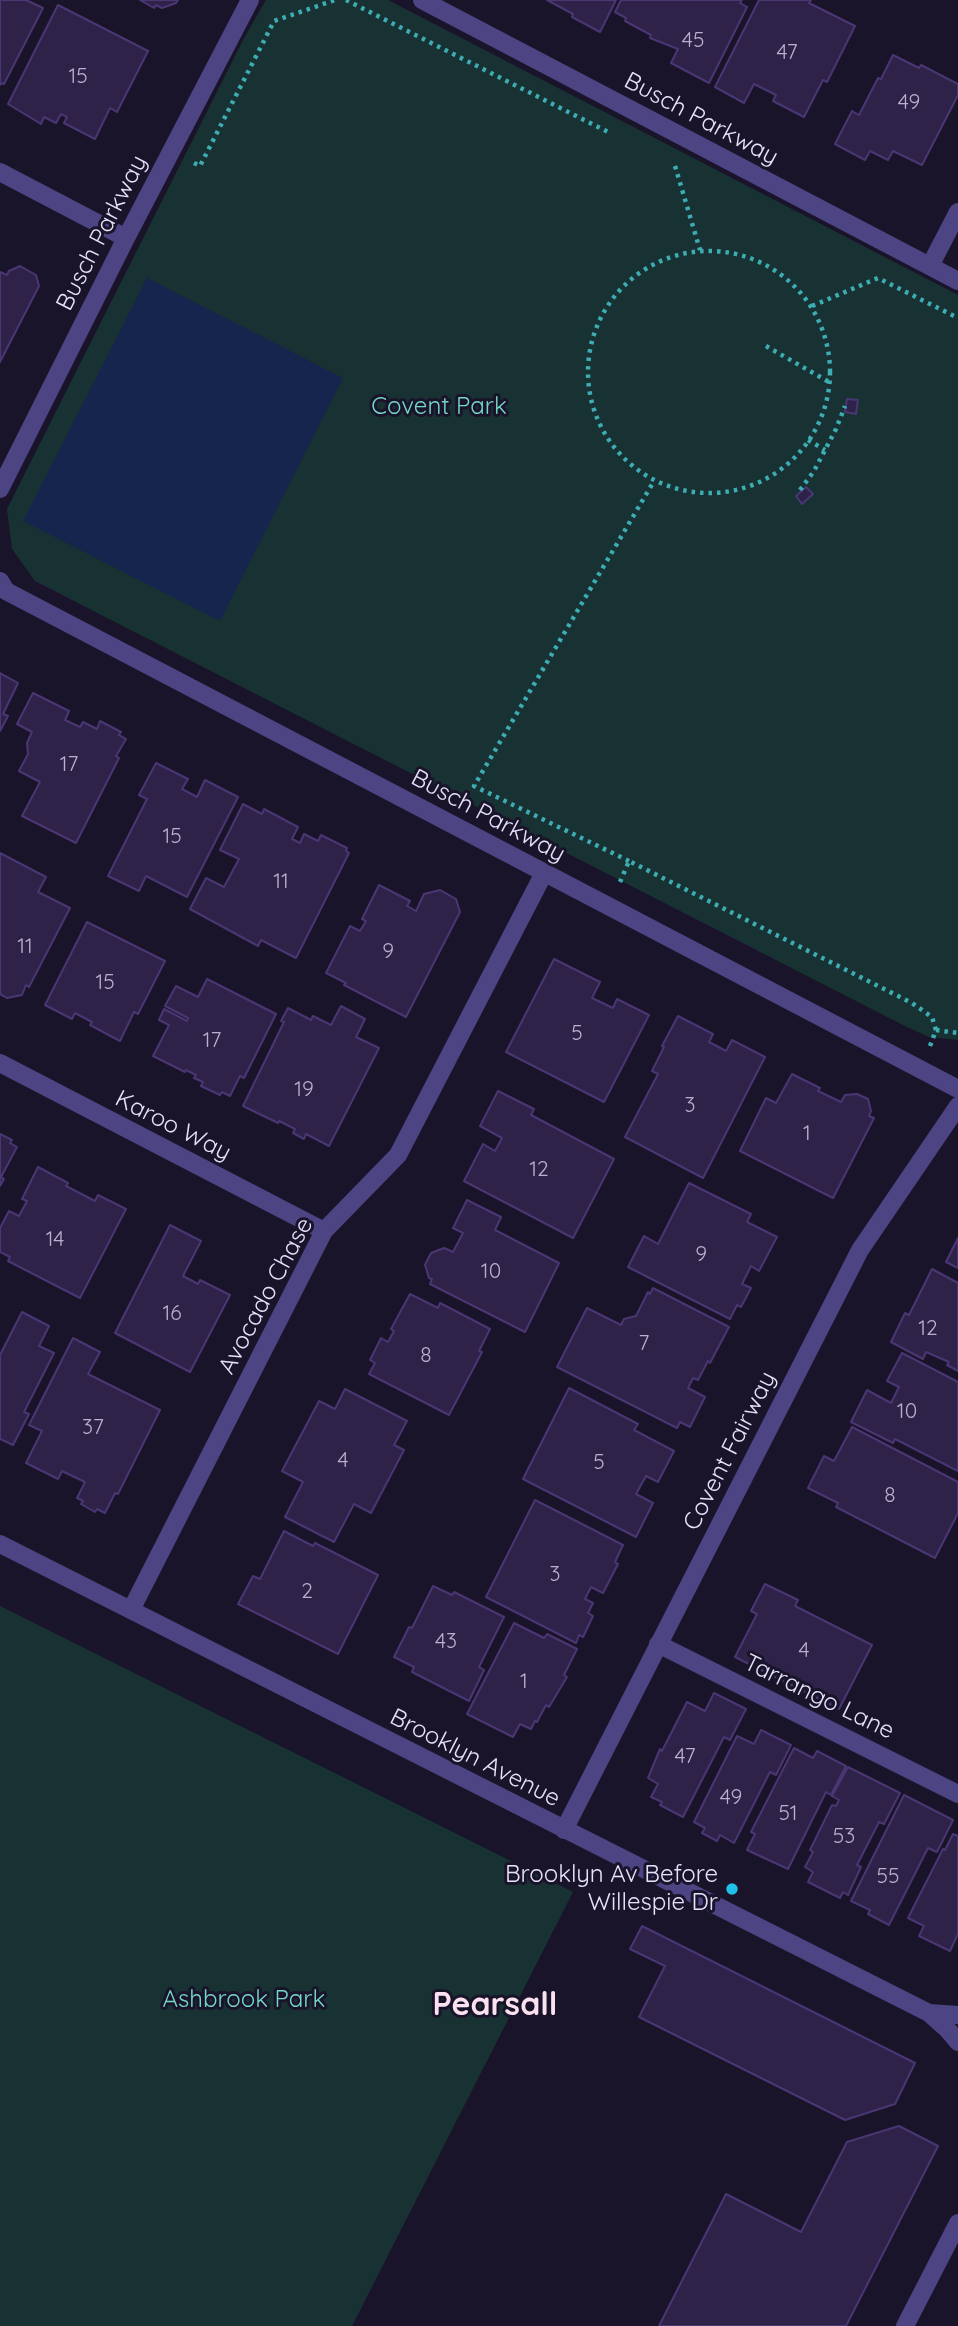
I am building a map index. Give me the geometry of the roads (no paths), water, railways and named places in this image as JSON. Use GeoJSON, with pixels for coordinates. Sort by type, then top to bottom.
{"type":"FeatureCollection","features":[{"type":"Feature","properties":{"kind":"street","name":"Busch Parkway"},"geometry":{"type":"LineString","coordinates":[[0,489],[250,0]]}},
{"type":"Feature","properties":{"kind":"street","name":"Busch Parkway"},"geometry":{"type":"LineString","coordinates":[[422,0],[958,281]]}},
{"type":"Feature","properties":{"kind":"street"},"geometry":{"type":"LineString","coordinates":[[0,172],[126,238]]}},
{"type":"Feature","properties":{"kind":"street"},"geometry":{"type":"LineString","coordinates":[[930,266],[958,212]]}},
{"type":"Feature","properties":{"kind":"street","name":"Busch Parkway"},"geometry":{"type":"LineString","coordinates":[[0,581],[6,591],[958,1089]]}},
{"type":"Feature","properties":{"kind":"street","name":"Avocado Chase"},"geometry":{"type":"LineString","coordinates":[[131,1610],[324,1231],[398,1156],[544,873]]}},
{"type":"Feature","properties":{"kind":"street","name":"Karoo Way"},"geometry":{"type":"LineString","coordinates":[[0,1063],[324,1231]]}},
{"type":"Feature","properties":{"kind":"street","name":"Covent Fairway"},"geometry":{"type":"LineString","coordinates":[[564,1830],[860,1250],[958,1106]]}},
{"type":"Feature","properties":{"kind":"street","name":"Brooklyn Avenue"},"geometry":{"type":"LineString","coordinates":[[0,1544],[929,2013],[958,2042]]}},
{"type":"Feature","properties":{"kind":"street","name":"Tarrango Lane"},"geometry":{"type":"LineString","coordinates":[[658,1644],[958,1794]]}},
{"type":"Feature","properties":{"kind":"street","name":"Brooklyn Avenue"},"geometry":{"type":"LineString","coordinates":[[929,2013],[958,2015]]}},
{"type":"Feature","properties":{"kind":"street"},"geometry":{"type":"LineString","coordinates":[[905,2326],[953,2247],[958,2223]]}},
{"type":"Feature","properties":{"kind":"water"},"geometry":{"type":"Polygon","coordinates":[[[147,278],[343,378],[220,621],[23,521],[147,278]]]}},
{"type":"Feature","properties":{"kind":"place","name":"Brooklyn Av Before Willespie Dr"},"geometry":{"type":"Point","coordinates":[732,1889]}},
{"type":"Feature","properties":{"kind":"district","name":"Pearsall"},"geometry":{"type":"Point","coordinates":[495,2005]}},
{"type":"Feature","properties":{"kind":"park label","name":"Covent Park"},"geometry":{"type":"Point","coordinates":[439,407]}},
{"type":"Feature","properties":{"kind":"park label","name":"Ashbrook Park"},"geometry":{"type":"Point","coordinates":[244,2000]}}]}
